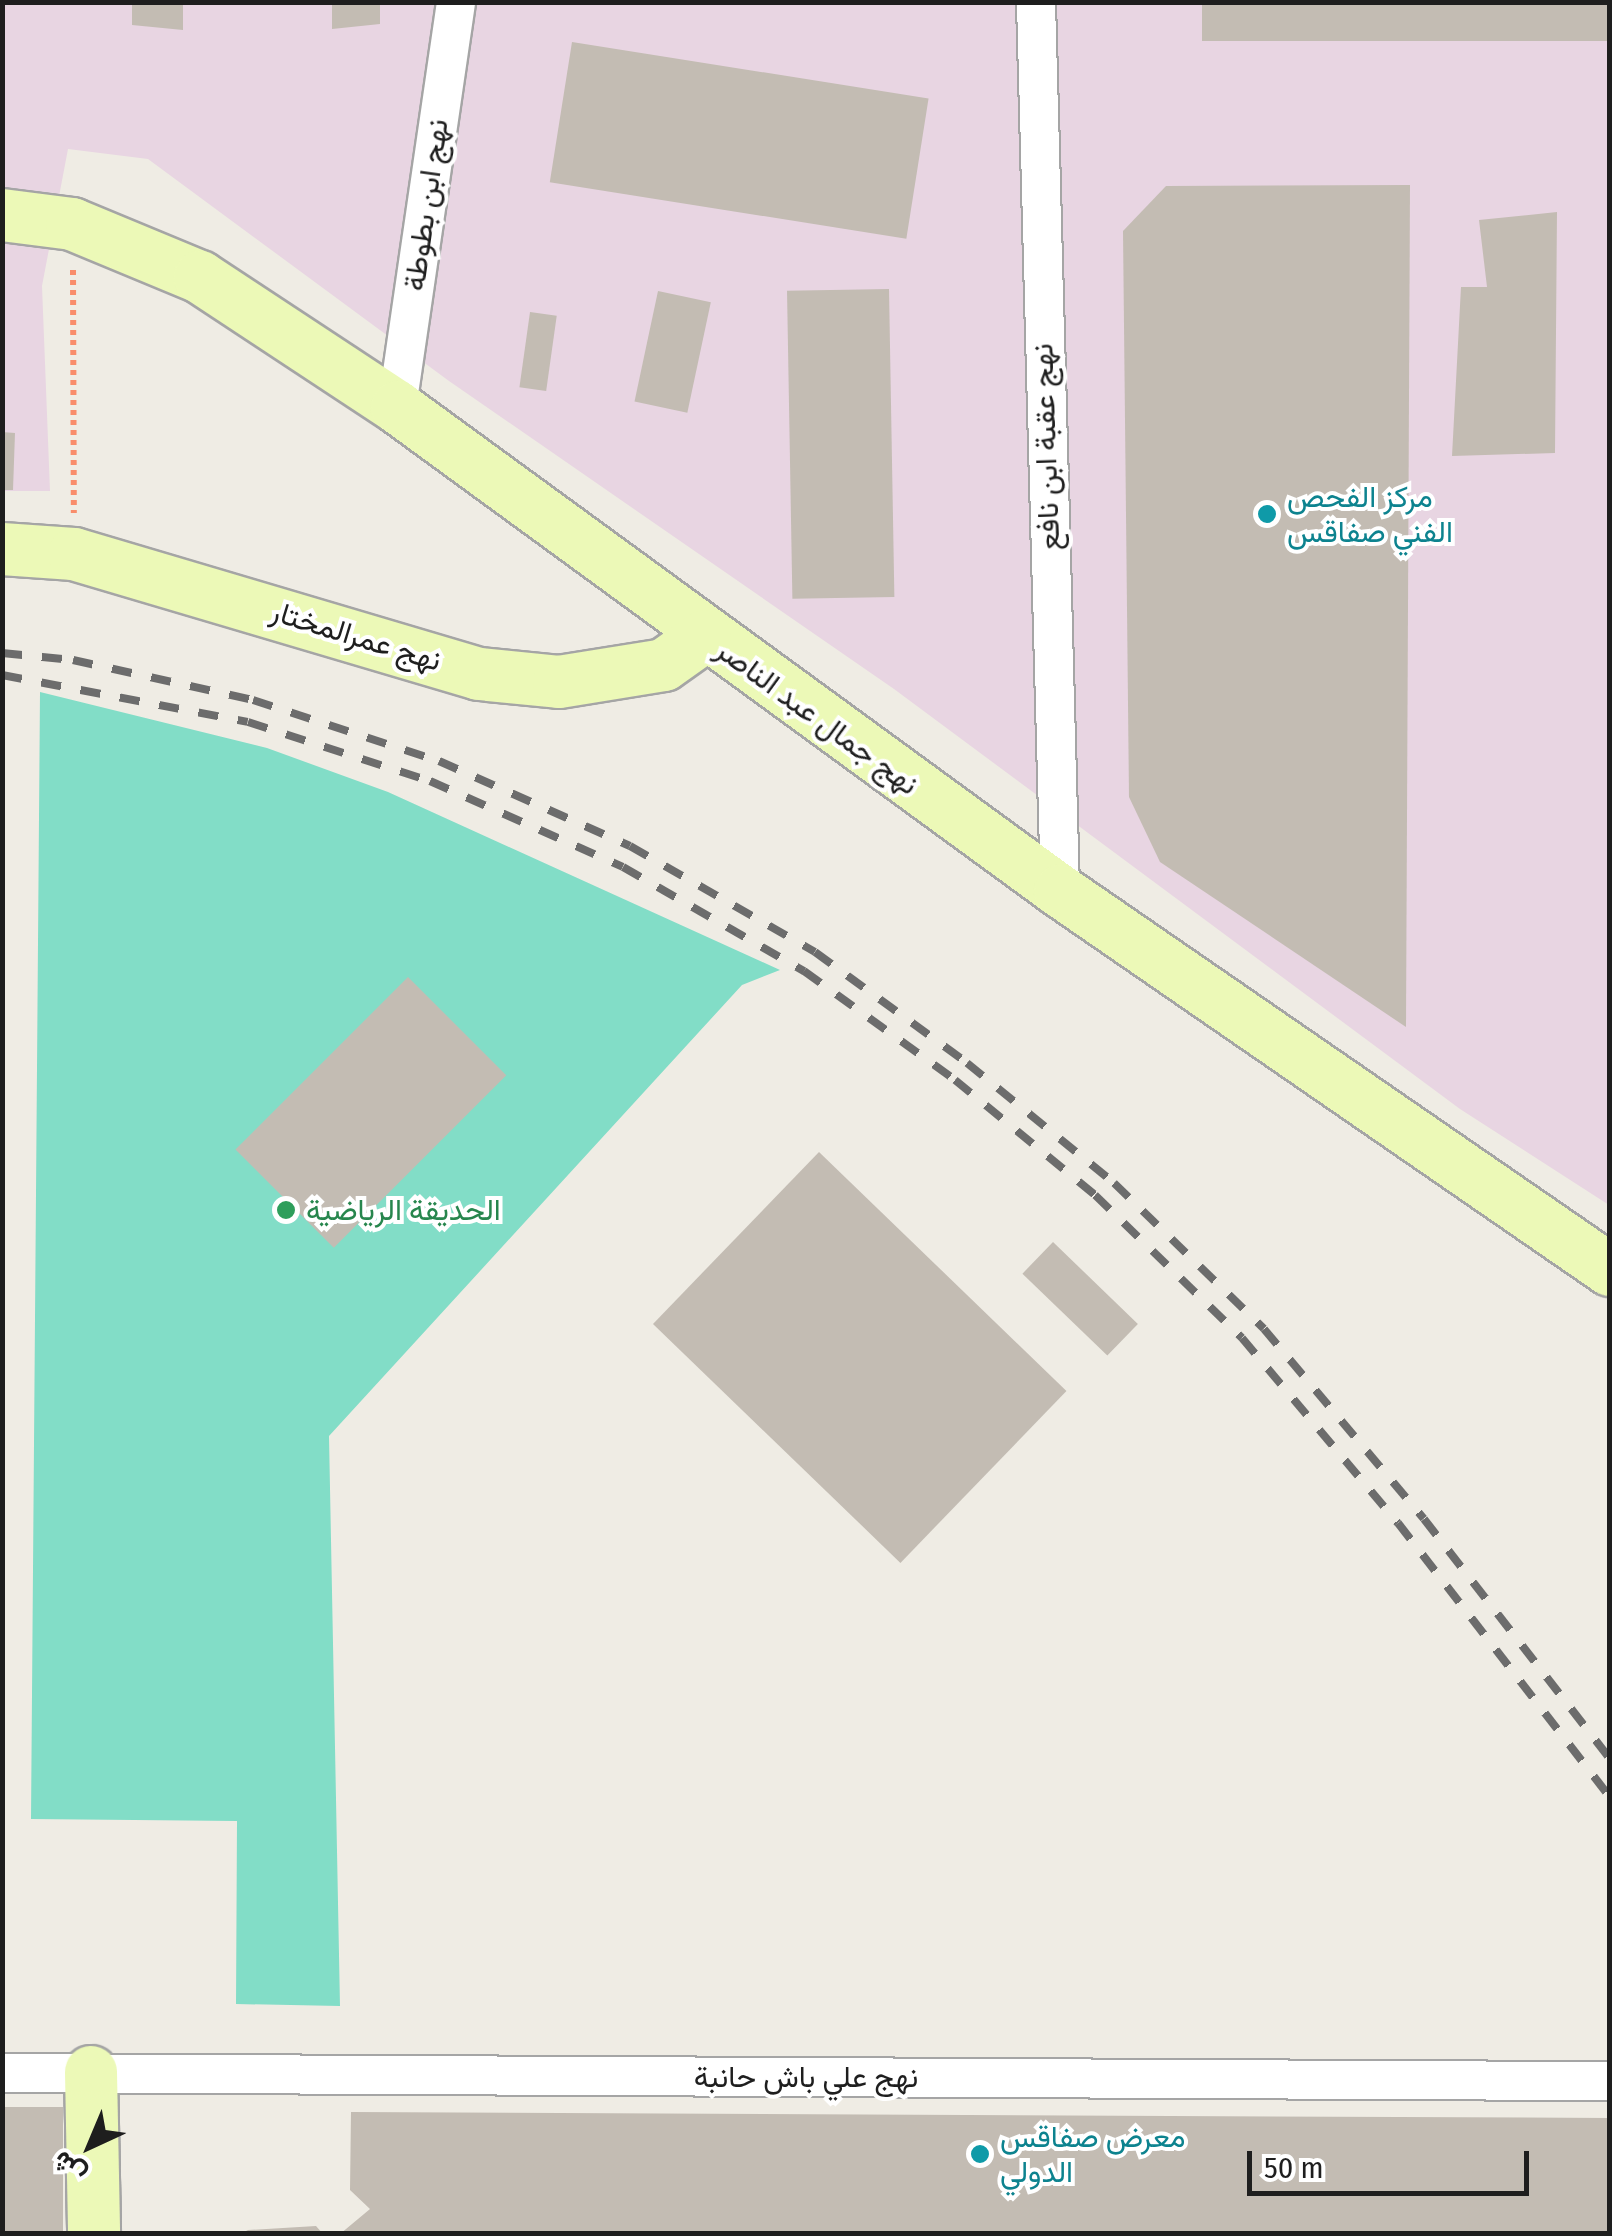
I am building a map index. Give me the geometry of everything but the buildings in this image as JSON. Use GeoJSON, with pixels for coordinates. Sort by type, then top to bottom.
{"type":"FeatureCollection","features":[{"type":"Feature","properties":{"kind":"street","name":"نهج ابن بطوطة"},"geometry":{"type":"LineString","coordinates":[[397,407],[456,2]]}},
{"type":"Feature","properties":{"kind":"street","name":"نهج عقبة ابن نافع"},"geometry":{"type":"LineString","coordinates":[[1036,2],[1060,891]]}},
{"type":"Feature","properties":{"kind":"street","name":"نهج جمال عبد الناصر"},"geometry":{"type":"LineString","coordinates":[[2,215],[72,224],[200,277],[397,407],[1060,891],[1610,1270]]}},
{"type":"Feature","properties":{"kind":"street","name":"نهج عمرالمختار"},"geometry":{"type":"LineString","coordinates":[[2,549],[74,554],[479,674],[559,682],[664,665],[706,636]]}},
{"type":"Feature","properties":{"kind":"street"},"geometry":{"type":"LineString","coordinates":[[91,2072],[94,2234]]}},
{"type":"Feature","properties":{"kind":"street","name":"نهج علي باش حانبة"},"geometry":{"type":"LineString","coordinates":[[2,2073],[1610,2082]]}},
{"type":"Feature","properties":{"kind":"path"},"geometry":{"type":"LineString","coordinates":[[72,224],[74,554]]}},
{"type":"Feature","properties":{"kind":"shaded area"},"geometry":{"type":"Polygon","coordinates":[[[2,3],[1609,3],[1609,1205],[1460,1109],[894,689],[449,381],[148,159],[68,149],[42,286],[50,491],[3,491],[2,3]]]}},
{"type":"Feature","properties":{"kind":"green space","name":"الحديقة الرياضية"},"geometry":{"type":"Polygon","coordinates":[[[40,692],[267,748],[388,792],[780,970],[742,985],[329,1436],[340,2006],[236,2004],[237,1821],[31,1819],[40,692]]]}},
{"type":"Feature","properties":{"kind":"railway"},"geometry":{"type":"LineString","coordinates":[[2,653],[73,660],[253,700],[439,761],[630,846],[815,952],[967,1063],[1114,1183],[1264,1329],[1424,1519],[1610,1759]]}},
{"type":"Feature","properties":{"kind":"railway"},"geometry":{"type":"LineString","coordinates":[[2,675],[248,722],[430,781],[623,867],[804,971],[955,1080],[1095,1195],[1242,1338],[1398,1523],[1610,1797]]}},
{"type":"Feature","properties":{"kind":"place","name":"مركز الفحص الفني صفاقس"},"geometry":{"type":"Point","coordinates":[1267,514]}},
{"type":"Feature","properties":{"kind":"place","name":"الحديقة الرياضية"},"geometry":{"type":"Point","coordinates":[286,1210]}},
{"type":"Feature","properties":{"kind":"place","name":"معرض صفاقس الدولي"},"geometry":{"type":"Point","coordinates":[980,2154]}}]}
